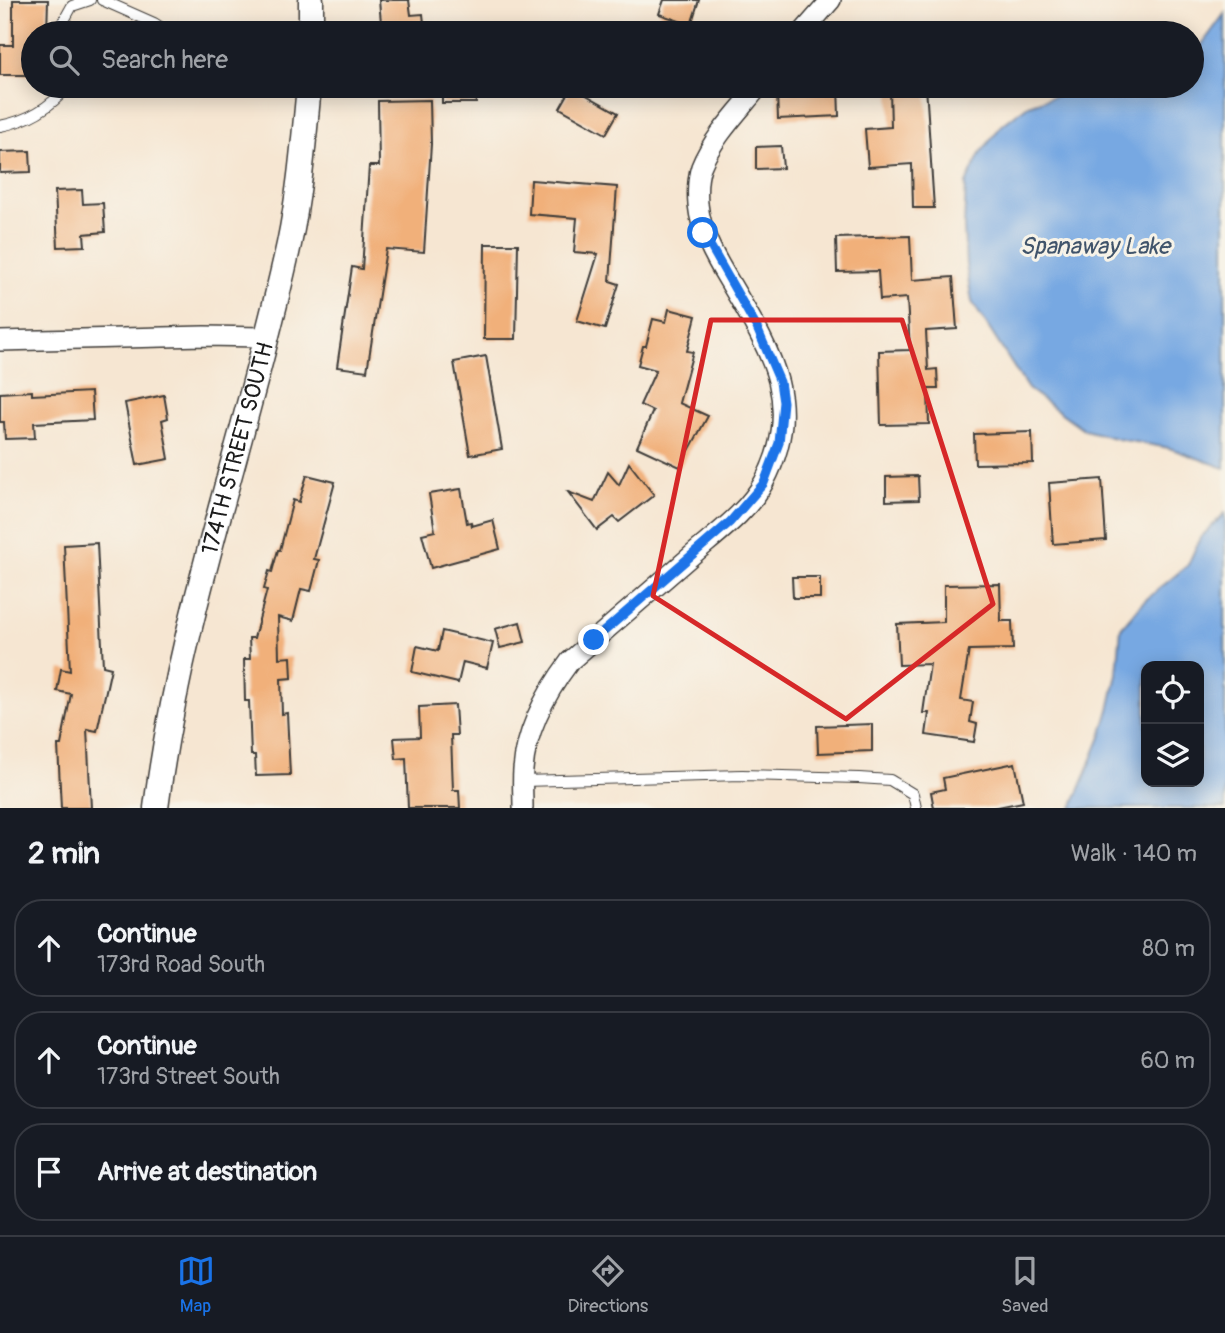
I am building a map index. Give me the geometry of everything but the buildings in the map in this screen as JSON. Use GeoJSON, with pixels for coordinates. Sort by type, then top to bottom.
{"type":"FeatureCollection","features":[{"type":"Feature","properties":{"kind":"street"},"geometry":{"type":"LineString","coordinates":[[310,0],[311,21]]}},
{"type":"Feature","properties":{"kind":"street"},"geometry":{"type":"LineString","coordinates":[[813,21],[831,0]]}},
{"type":"Feature","properties":{"kind":"street","name":"174TH STREET SOUTH"},"geometry":{"type":"LineString","coordinates":[[156,808],[171,712],[192,620],[267,337],[289,242],[307,98]]}},
{"type":"Feature","properties":{"kind":"street"},"geometry":{"type":"LineString","coordinates":[[523,808],[528,740],[553,684],[570,661],[730,522],[764,483],[779,443],[783,402],[780,382],[757,328],[703,233],[697,184],[710,147],[749,98]]}},
{"type":"Feature","properties":{"kind":"street"},"geometry":{"type":"LineString","coordinates":[[0,341],[267,337]]}},
{"type":"Feature","properties":{"kind":"lane"},"geometry":{"type":"LineString","coordinates":[[64,21],[72,6],[90,0]]}},
{"type":"Feature","properties":{"kind":"lane"},"geometry":{"type":"LineString","coordinates":[[102,0],[149,21]]}},
{"type":"Feature","properties":{"kind":"lane"},"geometry":{"type":"LineString","coordinates":[[0,126],[31,117],[56,98]]}},
{"type":"Feature","properties":{"kind":"lane"},"geometry":{"type":"LineString","coordinates":[[523,782],[742,775],[890,780],[913,794],[916,808]]}},
{"type":"Feature","properties":{"kind":"highlighted area"},"geometry":{"type":"Polygon","coordinates":[[[711,320],[902,320],[993,604],[846,719],[653,596],[711,320]]]}},
{"type":"Feature","properties":{"kind":"water","name":"Spanaway Lake"},"geometry":{"type":"Polygon","coordinates":[[[1225,13],[1225,468],[1169,448],[1085,430],[1028,389],[972,302],[964,227],[966,183],[980,154],[1001,126],[1028,105],[1049,98],[1204,98],[1204,42],[1225,13]]]}},
{"type":"Feature","properties":{"kind":"water"},"geometry":{"type":"Polygon","coordinates":[[[1225,513],[1225,808],[1072,808],[1101,737],[1110,706],[1117,674],[1121,628],[1142,603],[1188,565],[1200,538],[1225,513]]]}},
{"type":"Feature","properties":{"kind":"route"},"geometry":{"type":"LineString","coordinates":[[594,640],[730,522],[749,502],[764,483],[779,443],[783,425],[783,402],[774,365],[757,328],[717,262],[703,233]]}}]}
